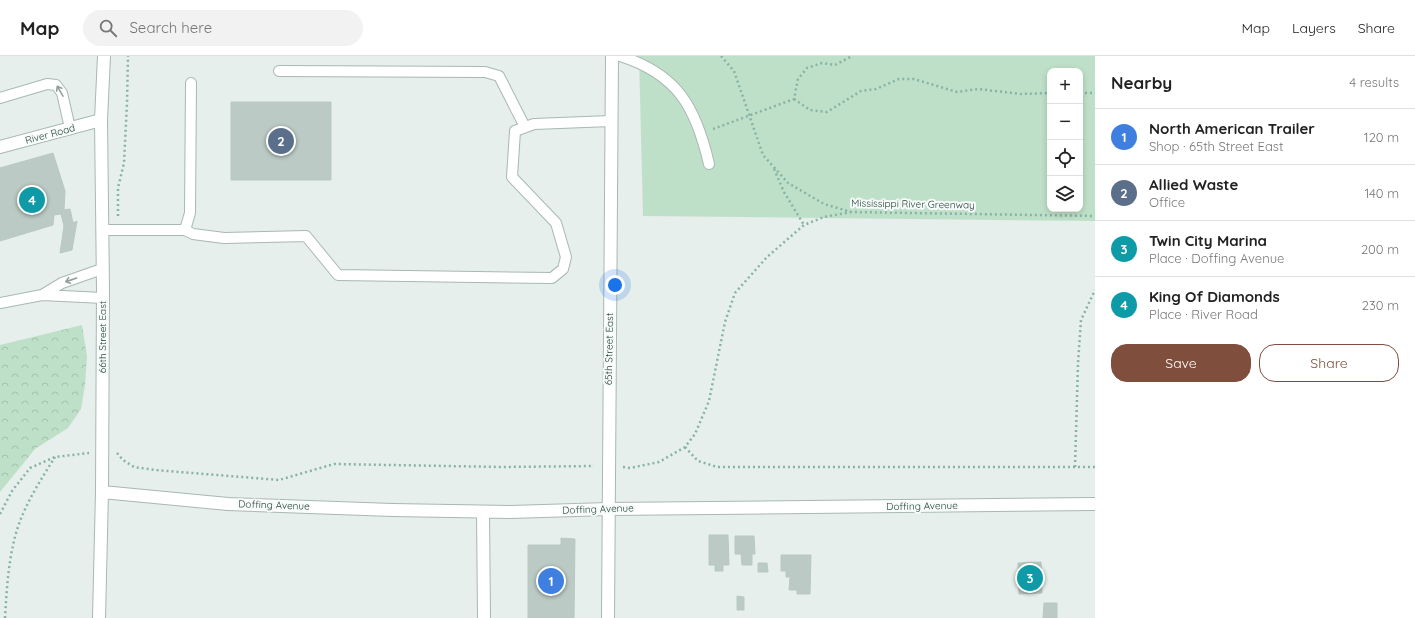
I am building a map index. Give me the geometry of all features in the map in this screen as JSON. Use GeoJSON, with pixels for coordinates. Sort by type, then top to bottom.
{"type":"FeatureCollection","features":[{"type":"Feature","properties":{"kind":"street","name":"66th Street East"},"geometry":{"type":"LineString","coordinates":[[99,618],[102,492],[103,298],[101,120],[104,56]]}},
{"type":"Feature","properties":{"kind":"street","name":"65th Street East"},"geometry":{"type":"LineString","coordinates":[[608,618],[612,56]]}},
{"type":"Feature","properties":{"kind":"street","name":"River Road"},"geometry":{"type":"LineString","coordinates":[[0,147],[101,120]]}},
{"type":"Feature","properties":{"kind":"street","name":"Doffing Avenue"},"geometry":{"type":"LineString","coordinates":[[102,492],[228,504],[483,512],[608,509],[1095,504]]}},
{"type":"Feature","properties":{"kind":"street"},"geometry":{"type":"LineString","coordinates":[[483,512],[484,618]]}},
{"type":"Feature","properties":{"kind":"lane"},"geometry":{"type":"LineString","coordinates":[[620,56],[637,61],[653,69],[669,82],[684,100],[696,120],[703,138],[709,164]]}},
{"type":"Feature","properties":{"kind":"lane"},"geometry":{"type":"LineString","coordinates":[[279,71],[485,72],[499,76],[525,127]]}},
{"type":"Feature","properties":{"kind":"lane"},"geometry":{"type":"LineString","coordinates":[[185,230],[190,213],[191,83]]}},
{"type":"Feature","properties":{"kind":"lane"},"geometry":{"type":"LineString","coordinates":[[0,98],[47,84],[56,85],[62,93],[70,128]]}},
{"type":"Feature","properties":{"kind":"lane"},"geometry":{"type":"LineString","coordinates":[[102,230],[185,230],[193,234],[224,238],[306,236],[338,275],[552,278],[564,269],[566,257],[556,223],[512,177],[515,132],[534,124],[611,121]]}},
{"type":"Feature","properties":{"kind":"lane"},"geometry":{"type":"LineString","coordinates":[[42,295],[62,283],[102,269]]}},
{"type":"Feature","properties":{"kind":"lane"},"geometry":{"type":"LineString","coordinates":[[0,303],[42,295],[103,298]]}},
{"type":"Feature","properties":{"kind":"path"},"geometry":{"type":"LineString","coordinates":[[118,230],[118,188],[124,163],[128,103],[128,56]]}},
{"type":"Feature","properties":{"kind":"path","name":"Mississippi River Greenway"},"geometry":{"type":"LineString","coordinates":[[720,56],[734,71],[763,155],[788,183],[824,204],[851,212],[1095,216]]}},
{"type":"Feature","properties":{"kind":"path"},"geometry":{"type":"LineString","coordinates":[[794,99],[798,79],[807,68],[822,63],[835,65],[852,56]]}},
{"type":"Feature","properties":{"kind":"path"},"geometry":{"type":"LineString","coordinates":[[794,99],[810,110],[827,112],[861,91],[876,89],[899,79],[914,79],[957,92],[978,89],[1022,94],[1047,93]]}},
{"type":"Feature","properties":{"kind":"path"},"geometry":{"type":"LineString","coordinates":[[1083,94],[1095,93]]}},
{"type":"Feature","properties":{"kind":"path"},"geometry":{"type":"LineString","coordinates":[[727,124],[794,99]]}},
{"type":"Feature","properties":{"kind":"path"},"geometry":{"type":"LineString","coordinates":[[773,166],[784,192],[804,225]]}},
{"type":"Feature","properties":{"kind":"path"},"geometry":{"type":"LineString","coordinates":[[0,514],[12,491],[30,468],[55,457],[85,452],[117,453],[123,460],[134,467],[278,480],[334,464],[630,468],[659,462],[685,447],[695,434],[709,401],[725,322],[735,293],[767,257],[804,225],[824,217],[851,212]]}},
{"type":"Feature","properties":{"kind":"path"},"geometry":{"type":"LineString","coordinates":[[1075,467],[1078,363],[1081,320],[1095,290]]}},
{"type":"Feature","properties":{"kind":"path"},"geometry":{"type":"LineString","coordinates":[[685,447],[698,461],[717,467],[1095,467]]}},
{"type":"Feature","properties":{"kind":"path"},"geometry":{"type":"LineString","coordinates":[[5,618],[6,596],[13,548],[22,516],[36,487],[55,457]]}},
{"type":"Feature","properties":{"kind":"green space"},"geometry":{"type":"Polygon","coordinates":[[[639,56],[1095,56],[1095,221],[643,216],[639,56]]]}},
{"type":"Feature","properties":{"kind":"green space"},"geometry":{"type":"Polygon","coordinates":[[[82,325],[87,356],[85,385],[81,409],[68,428],[35,449],[0,492],[0,345],[82,325]]]}},
{"type":"Feature","properties":{"kind":"building"},"geometry":{"type":"Polygon","coordinates":[[[231,102],[331,102],[331,180],[231,180],[231,102]]]}},
{"type":"Feature","properties":{"kind":"building"},"geometry":{"type":"Polygon","coordinates":[[[53,153],[65,191],[64,210],[70,209],[73,223],[77,221],[72,250],[60,253],[64,226],[61,214],[54,215],[53,225],[0,241],[0,168],[53,153]]]}},
{"type":"Feature","properties":{"kind":"building"},"geometry":{"type":"Polygon","coordinates":[[[709,535],[728,535],[729,565],[723,565],[723,571],[715,571],[715,565],[709,565],[709,535]]]}},
{"type":"Feature","properties":{"kind":"building"},"geometry":{"type":"Polygon","coordinates":[[[735,536],[754,536],[755,554],[752,554],[752,565],[742,565],[741,554],[735,554],[735,536]]]}},
{"type":"Feature","properties":{"kind":"building"},"geometry":{"type":"Polygon","coordinates":[[[561,538],[575,539],[574,618],[528,618],[528,545],[561,545],[561,538]]]}},
{"type":"Feature","properties":{"kind":"building"},"geometry":{"type":"Polygon","coordinates":[[[781,555],[811,555],[810,594],[797,594],[797,590],[789,590],[790,577],[786,577],[786,571],[781,571],[781,555]]]}},
{"type":"Feature","properties":{"kind":"building"},"geometry":{"type":"Polygon","coordinates":[[[1041,562],[1042,593],[1019,594],[1018,563],[1041,562]]]}},
{"type":"Feature","properties":{"kind":"building"},"geometry":{"type":"Polygon","coordinates":[[[758,563],[767,563],[768,572],[758,572],[758,563]]]}},
{"type":"Feature","properties":{"kind":"building"},"geometry":{"type":"Polygon","coordinates":[[[737,596],[744,597],[744,610],[737,610],[737,596]]]}},
{"type":"Feature","properties":{"kind":"building"},"geometry":{"type":"Polygon","coordinates":[[[1044,603],[1057,603],[1057,618],[1043,618],[1044,603]]]}},
{"type":"Feature","properties":{"kind":"place","name":"Allied Waste"},"geometry":{"type":"Point","coordinates":[281,141]}},
{"type":"Feature","properties":{"kind":"place","name":"King Of Diamonds"},"geometry":{"type":"Point","coordinates":[32,200]}},
{"type":"Feature","properties":{"kind":"place","name":"Twin City Marina"},"geometry":{"type":"Point","coordinates":[1030,578]}},
{"type":"Feature","properties":{"kind":"place","name":"North American Trailer"},"geometry":{"type":"Point","coordinates":[551,581]}}]}
